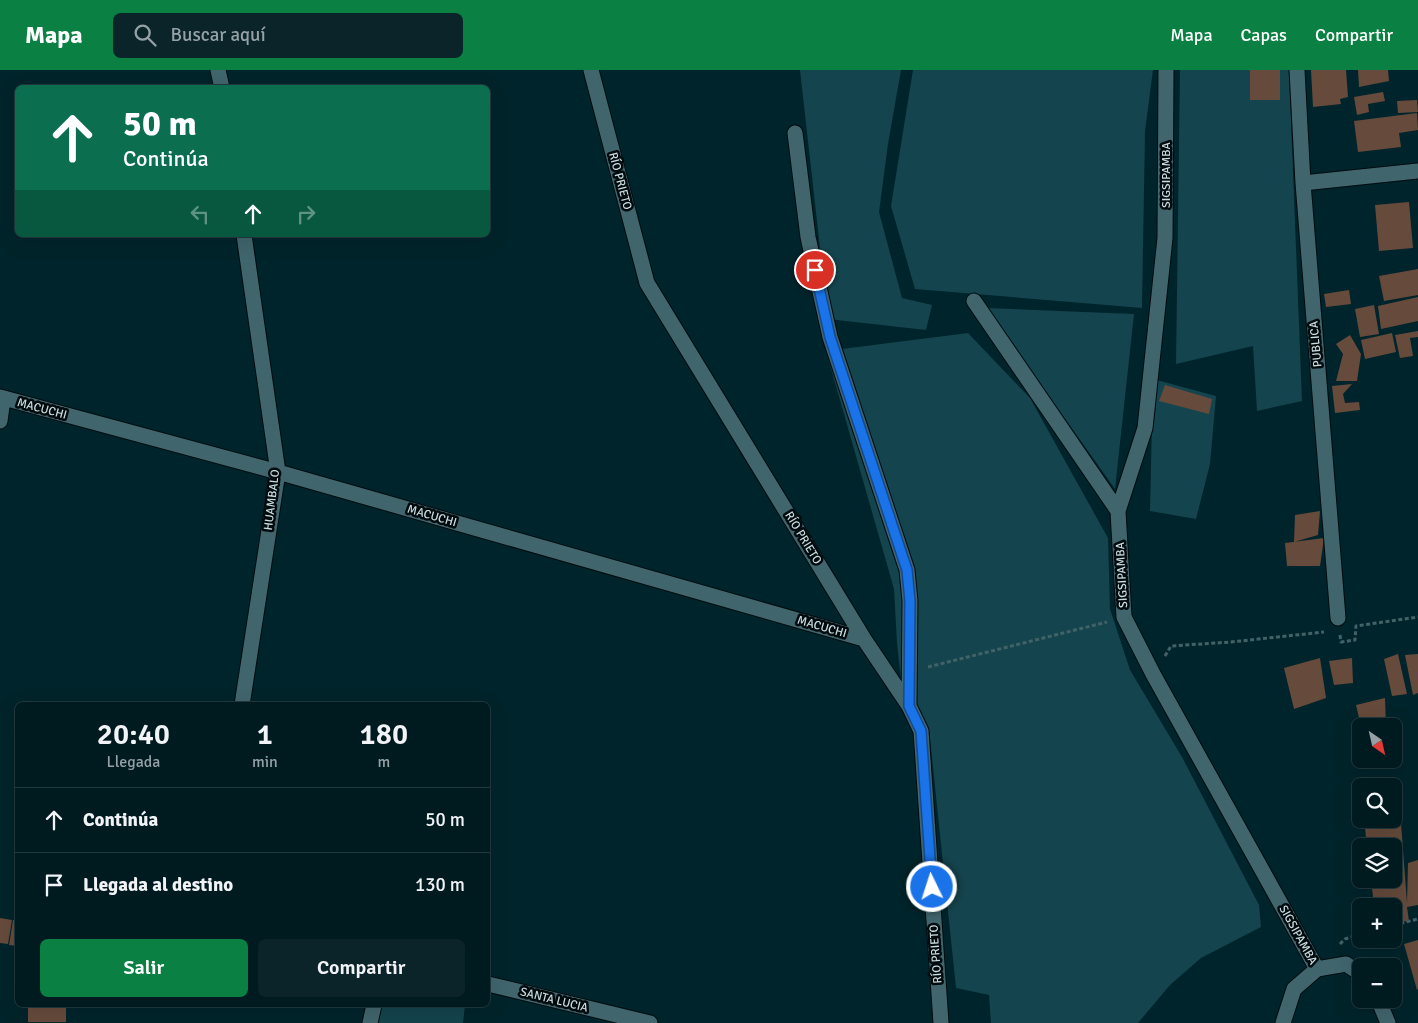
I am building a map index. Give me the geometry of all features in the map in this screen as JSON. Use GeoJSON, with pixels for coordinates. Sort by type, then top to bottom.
{"type":"FeatureCollection","features":[{"type":"Feature","properties":{"kind":"street"},"geometry":{"type":"LineString","coordinates":[[218,70],[221,85]]}},
{"type":"Feature","properties":{"kind":"street","name":"RÍO PRIETO"},"geometry":{"type":"LineString","coordinates":[[591,70],[647,283],[864,638],[909,706],[921,731],[941,1023]]}},
{"type":"Feature","properties":{"kind":"street","name":"SIGSIPAMBA"},"geometry":{"type":"LineString","coordinates":[[1166,70],[1166,238],[1145,428],[1118,511],[1124,618],[1317,968],[1294,989],[1283,1023]]}},
{"type":"Feature","properties":{"kind":"street","name":"PUBLICA"},"geometry":{"type":"LineString","coordinates":[[1297,70],[1303,183],[1338,618]]}},
{"type":"Feature","properties":{"kind":"street"},"geometry":{"type":"LineString","coordinates":[[795,132],[808,237],[830,337],[907,570],[910,601],[909,706]]}},
{"type":"Feature","properties":{"kind":"street"},"geometry":{"type":"LineString","coordinates":[[1303,183],[1418,171]]}},
{"type":"Feature","properties":{"kind":"street","name":"HUAMBALO"},"geometry":{"type":"LineString","coordinates":[[242,702],[278,472],[244,237]]}},
{"type":"Feature","properties":{"kind":"street"},"geometry":{"type":"LineString","coordinates":[[974,301],[1118,511]]}},
{"type":"Feature","properties":{"kind":"street"},"geometry":{"type":"LineString","coordinates":[[0,421],[1,398]]}},
{"type":"Feature","properties":{"kind":"street","name":"MACUCHI"},"geometry":{"type":"LineString","coordinates":[[1,398],[278,472],[864,638]]}},
{"type":"Feature","properties":{"kind":"street"},"geometry":{"type":"LineString","coordinates":[[1317,968],[1346,964],[1352,968]]}},
{"type":"Feature","properties":{"kind":"street","name":"SANTA LUCIA"},"geometry":{"type":"LineString","coordinates":[[490,985],[620,1020],[650,1023]]}},
{"type":"Feature","properties":{"kind":"street"},"geometry":{"type":"LineString","coordinates":[[370,1023],[374,1007]]}},
{"type":"Feature","properties":{"kind":"street"},"geometry":{"type":"LineString","coordinates":[[1382,1008],[1388,1023]]}},
{"type":"Feature","properties":{"kind":"path"},"geometry":{"type":"LineString","coordinates":[[910,671],[1124,618]]}},
{"type":"Feature","properties":{"kind":"path"},"geometry":{"type":"LineString","coordinates":[[1154,674],[1171,646],[1325,632],[1325,619],[1338,618],[1342,642],[1354,640],[1356,626],[1418,618]]}},
{"type":"Feature","properties":{"kind":"path"},"geometry":{"type":"LineString","coordinates":[[1402,923],[1418,919]]}},
{"type":"Feature","properties":{"kind":"shaded area"},"geometry":{"type":"Polygon","coordinates":[[[800,70],[901,70],[888,144],[879,212],[902,298],[932,305],[926,330],[828,319],[800,70]]]}},
{"type":"Feature","properties":{"kind":"shaded area"},"geometry":{"type":"Polygon","coordinates":[[[913,70],[1153,70],[1145,131],[1142,308],[915,289],[891,206],[913,70]]]}},
{"type":"Feature","properties":{"kind":"shaded area"},"geometry":{"type":"Polygon","coordinates":[[[1180,70],[1289,70],[1302,401],[1257,411],[1253,346],[1176,364],[1180,70]]]}},
{"type":"Feature","properties":{"kind":"shaded area"},"geometry":{"type":"Polygon","coordinates":[[[986,308],[1134,314],[1115,489],[986,308]]]}},
{"type":"Feature","properties":{"kind":"shaded area"},"geometry":{"type":"Polygon","coordinates":[[[968,333],[1030,398],[1108,538],[1110,609],[1130,670],[1182,757],[1259,905],[1261,927],[1201,958],[1170,985],[1138,1023],[991,1023],[989,995],[956,988],[929,729],[901,680],[894,589],[826,351],[968,333]]]}},
{"type":"Feature","properties":{"kind":"shaded area"},"geometry":{"type":"Polygon","coordinates":[[[1153,379],[1216,396],[1210,464],[1196,519],[1150,511],[1153,379]]]}},
{"type":"Feature","properties":{"kind":"shaded area"},"geometry":{"type":"Polygon","coordinates":[[[381,1007],[465,1007],[463,1023],[377,1023],[381,1007]]]}},
{"type":"Feature","properties":{"kind":"building"},"geometry":{"type":"Polygon","coordinates":[[[1250,70],[1280,70],[1280,100],[1250,100],[1250,70]]]}},
{"type":"Feature","properties":{"kind":"building"},"geometry":{"type":"Polygon","coordinates":[[[1311,70],[1346,70],[1348,97],[1340,99],[1341,104],[1313,107],[1311,70]]]}},
{"type":"Feature","properties":{"kind":"building"},"geometry":{"type":"Polygon","coordinates":[[[1358,70],[1388,70],[1389,81],[1359,87],[1358,70]]]}},
{"type":"Feature","properties":{"kind":"building"},"geometry":{"type":"Polygon","coordinates":[[[1383,92],[1385,101],[1368,104],[1369,112],[1357,115],[1354,97],[1383,92]]]}},
{"type":"Feature","properties":{"kind":"building"},"geometry":{"type":"Polygon","coordinates":[[[1417,100],[1418,112],[1398,113],[1397,101],[1417,100]]]}},
{"type":"Feature","properties":{"kind":"building"},"geometry":{"type":"Polygon","coordinates":[[[1417,113],[1418,130],[1399,133],[1401,147],[1358,152],[1354,121],[1417,113]]]}},
{"type":"Feature","properties":{"kind":"building"},"geometry":{"type":"Polygon","coordinates":[[[1409,202],[1413,248],[1379,251],[1375,205],[1409,202]]]}},
{"type":"Feature","properties":{"kind":"building"},"geometry":{"type":"Polygon","coordinates":[[[1418,269],[1418,295],[1384,301],[1379,276],[1418,269]]]}},
{"type":"Feature","properties":{"kind":"building"},"geometry":{"type":"Polygon","coordinates":[[[1349,290],[1351,304],[1326,307],[1324,294],[1349,290]]]}},
{"type":"Feature","properties":{"kind":"building"},"geometry":{"type":"Polygon","coordinates":[[[1418,297],[1418,321],[1381,329],[1378,306],[1418,297]]]}},
{"type":"Feature","properties":{"kind":"building"},"geometry":{"type":"Polygon","coordinates":[[[1374,305],[1379,334],[1360,337],[1355,309],[1374,305]]]}},
{"type":"Feature","properties":{"kind":"building"},"geometry":{"type":"Polygon","coordinates":[[[1418,331],[1418,337],[1410,338],[1413,356],[1400,358],[1395,335],[1418,331]]]}},
{"type":"Feature","properties":{"kind":"building"},"geometry":{"type":"Polygon","coordinates":[[[1392,333],[1396,352],[1365,359],[1361,340],[1392,333]]]}},
{"type":"Feature","properties":{"kind":"building"},"geometry":{"type":"Polygon","coordinates":[[[1350,335],[1361,354],[1357,381],[1336,381],[1343,354],[1336,344],[1350,335]]]}},
{"type":"Feature","properties":{"kind":"building"},"geometry":{"type":"Polygon","coordinates":[[[1352,384],[1343,394],[1345,403],[1359,402],[1360,410],[1335,413],[1332,386],[1352,384]]]}},
{"type":"Feature","properties":{"kind":"building"},"geometry":{"type":"Polygon","coordinates":[[[1165,385],[1212,399],[1209,414],[1159,401],[1165,385]]]}},
{"type":"Feature","properties":{"kind":"building"},"geometry":{"type":"Polygon","coordinates":[[[1320,511],[1318,535],[1294,542],[1295,515],[1320,511]]]}},
{"type":"Feature","properties":{"kind":"building"},"geometry":{"type":"Polygon","coordinates":[[[1324,538],[1320,566],[1287,566],[1285,543],[1324,538]]]}},
{"type":"Feature","properties":{"kind":"building"},"geometry":{"type":"Polygon","coordinates":[[[1398,654],[1407,694],[1392,696],[1384,659],[1398,654]]]}},
{"type":"Feature","properties":{"kind":"building"},"geometry":{"type":"Polygon","coordinates":[[[1418,654],[1418,693],[1413,695],[1405,655],[1418,654]]]}},
{"type":"Feature","properties":{"kind":"building"},"geometry":{"type":"Polygon","coordinates":[[[1320,658],[1326,698],[1294,709],[1284,668],[1320,658]]]}},
{"type":"Feature","properties":{"kind":"building"},"geometry":{"type":"Polygon","coordinates":[[[1352,658],[1353,683],[1334,685],[1329,661],[1352,658]]]}},
{"type":"Feature","properties":{"kind":"building"},"geometry":{"type":"Polygon","coordinates":[[[1385,698],[1386,718],[1359,718],[1356,705],[1385,698]]]}},
{"type":"Feature","properties":{"kind":"building"},"geometry":{"type":"Polygon","coordinates":[[[1365,828],[1401,828],[1407,903],[1408,863],[1418,860],[1418,905],[1407,907],[1409,921],[1402,922],[1402,898],[1373,898],[1372,888],[1402,888],[1402,838],[1366,838],[1365,828]]]}},
{"type":"Feature","properties":{"kind":"building"},"geometry":{"type":"Polygon","coordinates":[[[0,918],[12,920],[8,944],[0,943],[0,918]]]}},
{"type":"Feature","properties":{"kind":"building"},"geometry":{"type":"Polygon","coordinates":[[[13,920],[15,920],[15,946],[9,945],[13,920]]]}},
{"type":"Feature","properties":{"kind":"building"},"geometry":{"type":"Polygon","coordinates":[[[1418,940],[1418,989],[1417,990],[1404,944],[1418,940]]]}},
{"type":"Feature","properties":{"kind":"building"},"geometry":{"type":"Polygon","coordinates":[[[28,1007],[66,1007],[66,1022],[28,1022],[28,1007]]]}},
{"type":"Feature","properties":{"kind":"route"},"geometry":{"type":"LineString","coordinates":[[815,270],[830,337],[907,570],[910,601],[909,706],[921,731],[932,887]]}}]}
